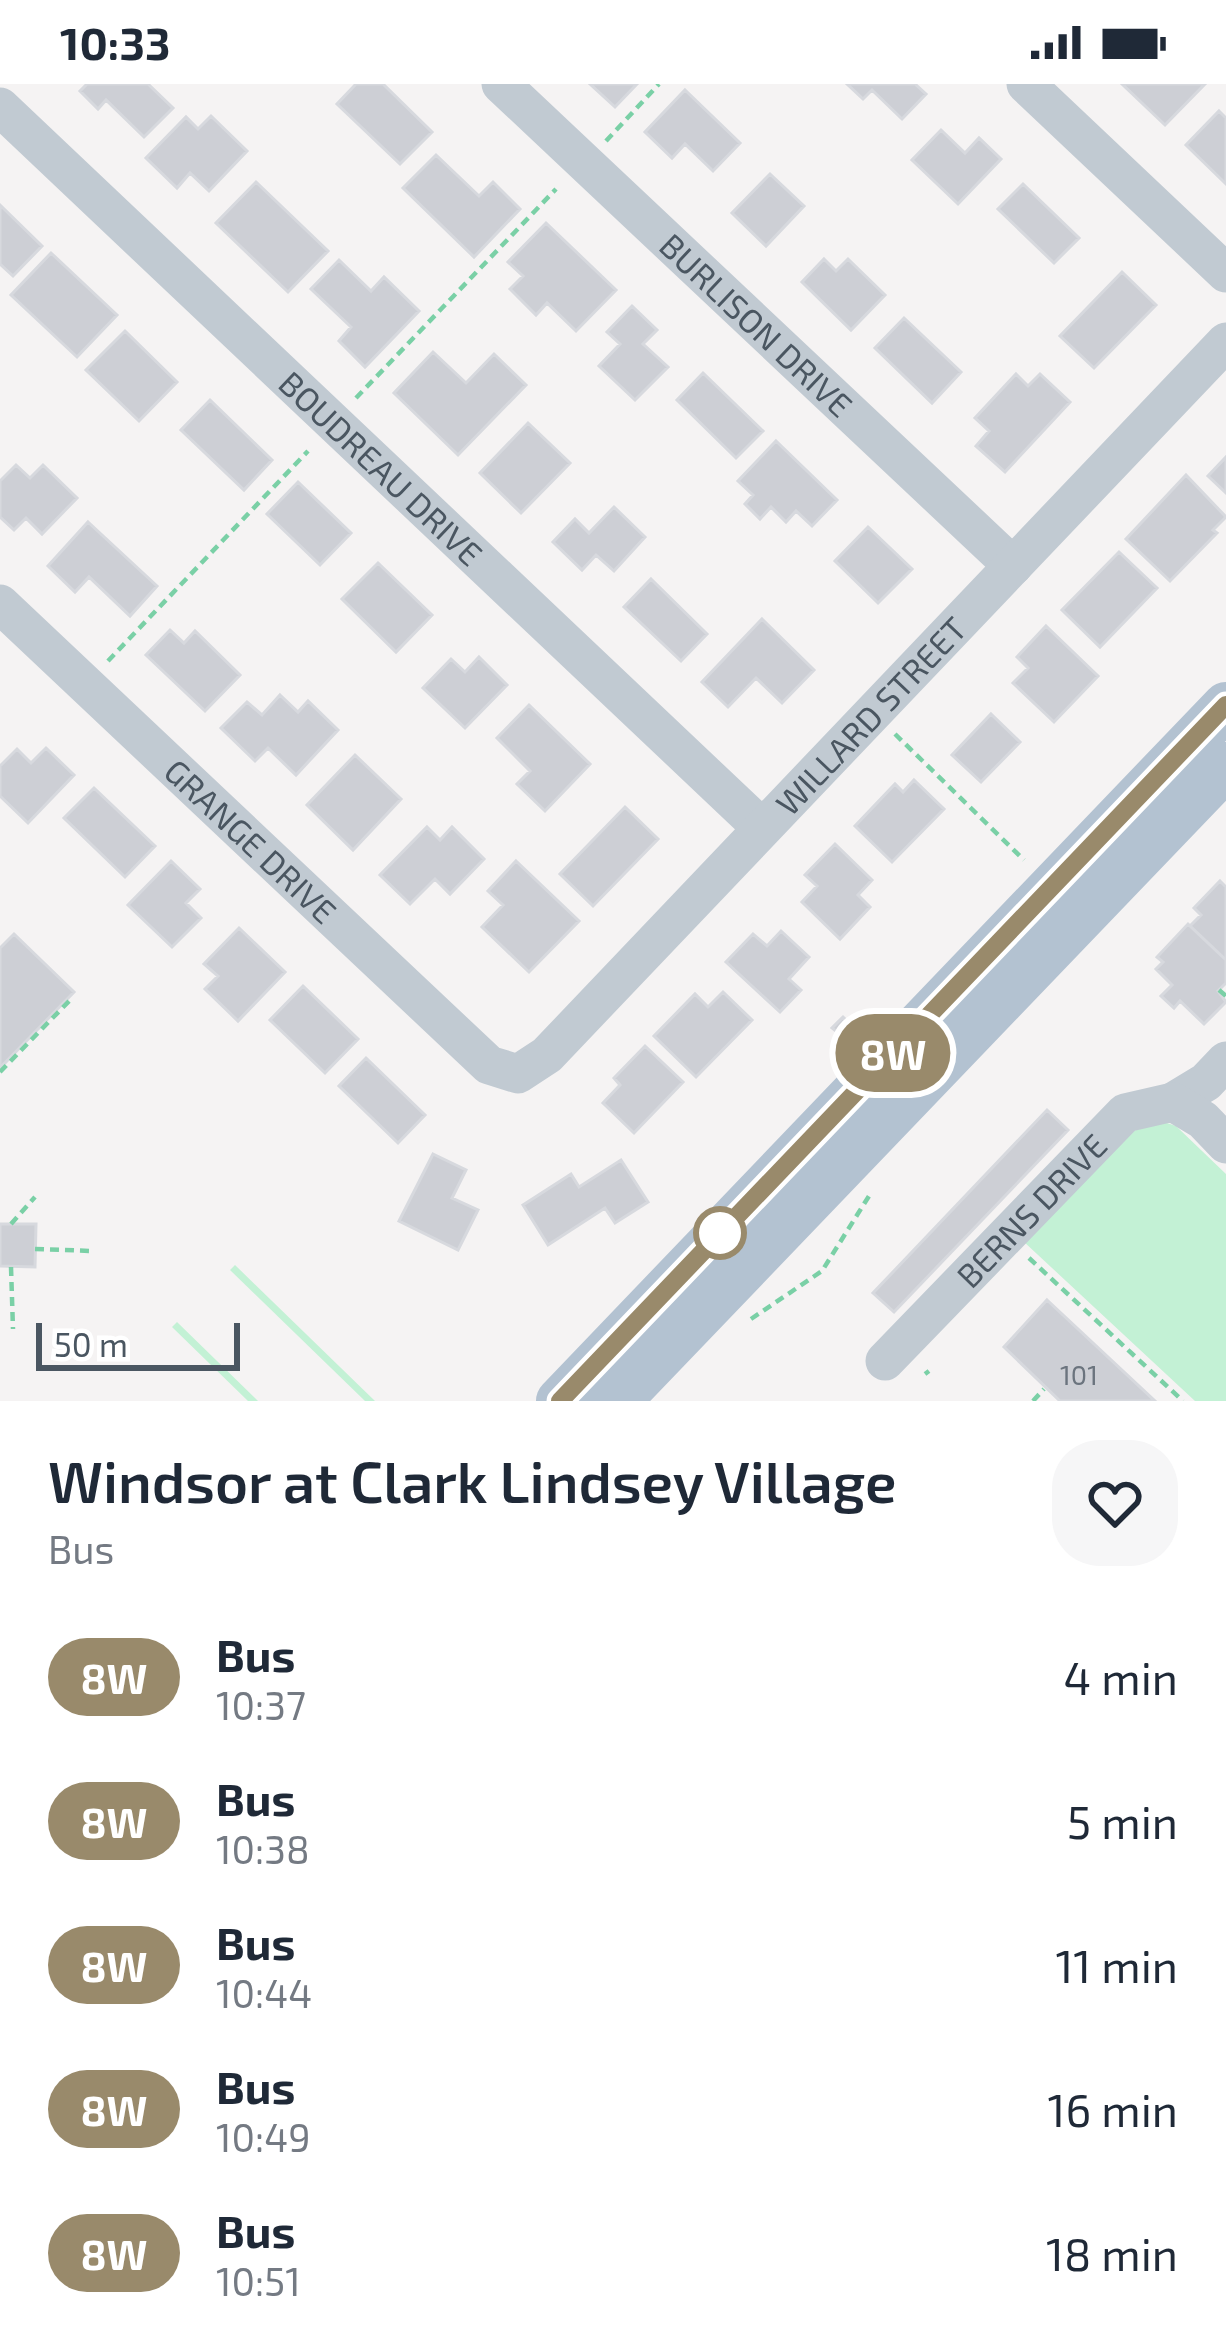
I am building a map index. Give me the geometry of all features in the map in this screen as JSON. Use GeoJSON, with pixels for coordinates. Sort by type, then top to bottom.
{"type":"FeatureCollection","features":[{"type":"Feature","properties":{"kind":"main road"},"geometry":{"type":"LineString","coordinates":[[560,1401],[1226,706]]}},
{"type":"Feature","properties":{"kind":"main road"},"geometry":{"type":"LineString","coordinates":[[617,1401],[1226,766]]}},
{"type":"Feature","properties":{"kind":"street","name":"BURLISON DRIVE"},"geometry":{"type":"LineString","coordinates":[[501,84],[1013,566]]}},
{"type":"Feature","properties":{"kind":"street"},"geometry":{"type":"LineString","coordinates":[[1026,84],[1226,273]]}},
{"type":"Feature","properties":{"kind":"street","name":"BOUDREAU DRIVE"},"geometry":{"type":"LineString","coordinates":[[0,107],[763,827]]}},
{"type":"Feature","properties":{"kind":"street","name":"WILLARD STREET"},"geometry":{"type":"LineString","coordinates":[[507,1073],[530,1069],[547,1055],[1226,342]]}},
{"type":"Feature","properties":{"kind":"street","name":"GRANGE DRIVE"},"geometry":{"type":"LineString","coordinates":[[0,604],[489,1065],[507,1073]]}},
{"type":"Feature","properties":{"kind":"street","name":"BERNS DRIVE"},"geometry":{"type":"LineString","coordinates":[[892,1352],[1125,1113],[1173,1102],[1207,1082],[1226,1061]]}},
{"type":"Feature","properties":{"kind":"street"},"geometry":{"type":"LineString","coordinates":[[1173,1102],[1203,1120],[1226,1144]]}},
{"type":"Feature","properties":{"kind":"path"},"geometry":{"type":"LineString","coordinates":[[604,143],[659,84]]}},
{"type":"Feature","properties":{"kind":"path"},"geometry":{"type":"LineString","coordinates":[[352,402],[556,189]]}},
{"type":"Feature","properties":{"kind":"path"},"geometry":{"type":"LineString","coordinates":[[104,665],[308,451]]}},
{"type":"Feature","properties":{"kind":"path"},"geometry":{"type":"LineString","coordinates":[[896,734],[1028,864]]}},
{"type":"Feature","properties":{"kind":"path"},"geometry":{"type":"LineString","coordinates":[[1219,990],[1226,996]]}},
{"type":"Feature","properties":{"kind":"path"},"geometry":{"type":"LineString","coordinates":[[0,1072],[73,997]]}},
{"type":"Feature","properties":{"kind":"path"},"geometry":{"type":"LineString","coordinates":[[11,1224],[35,1197]]}},
{"type":"Feature","properties":{"kind":"path"},"geometry":{"type":"LineString","coordinates":[[1005,1234],[1184,1401]]}},
{"type":"Feature","properties":{"kind":"path"},"geometry":{"type":"LineString","coordinates":[[35,1250],[92,1251]]}},
{"type":"Feature","properties":{"kind":"path"},"geometry":{"type":"LineString","coordinates":[[11,1267],[13,1329]]}},
{"type":"Feature","properties":{"kind":"path"},"geometry":{"type":"LineString","coordinates":[[1033,1401],[1044,1389]]}},
{"type":"Feature","properties":{"kind":"green space"},"geometry":{"type":"Polygon","coordinates":[[[1164,1122],[1176,1126],[1226,1174],[1226,1401],[1195,1401],[1023,1241],[1126,1133],[1164,1122]]]}},
{"type":"Feature","properties":{"kind":"green space"},"geometry":{"type":"Polygon","coordinates":[[[235,1265],[375,1401],[365,1401],[230,1270],[235,1265]]]}},
{"type":"Feature","properties":{"kind":"green space"},"geometry":{"type":"Polygon","coordinates":[[[177,1322],[258,1401],[248,1401],[172,1327],[177,1322]]]}},
{"type":"Feature","properties":{"kind":"building"},"geometry":{"type":"Polygon","coordinates":[[[87,84],[148,84],[173,108],[144,137],[106,100],[98,109],[80,91],[87,84]]]}},
{"type":"Feature","properties":{"kind":"building"},"geometry":{"type":"Polygon","coordinates":[[[356,84],[383,84],[432,132],[400,164],[337,104],[356,84]]]}},
{"type":"Feature","properties":{"kind":"building"},"geometry":{"type":"Polygon","coordinates":[[[590,84],[637,84],[615,107],[590,84]]]}},
{"type":"Feature","properties":{"kind":"building"},"geometry":{"type":"Polygon","coordinates":[[[847,84],[915,84],[926,94],[902,119],[872,90],[863,99],[847,84]]]}},
{"type":"Feature","properties":{"kind":"building"},"geometry":{"type":"Polygon","coordinates":[[[1122,84],[1205,84],[1165,125],[1122,84]]]}},
{"type":"Feature","properties":{"kind":"building"},"geometry":{"type":"Polygon","coordinates":[[[685,90],[740,143],[713,171],[685,144],[672,158],[645,132],[685,90]]]}},
{"type":"Feature","properties":{"kind":"building"},"geometry":{"type":"Polygon","coordinates":[[[1219,111],[1226,118],[1226,184],[1186,145],[1219,111]]]}},
{"type":"Feature","properties":{"kind":"building"},"geometry":{"type":"Polygon","coordinates":[[[211,116],[247,151],[209,191],[190,173],[177,188],[146,158],[186,117],[198,129],[211,116]]]}},
{"type":"Feature","properties":{"kind":"building"},"geometry":{"type":"Polygon","coordinates":[[[941,130],[965,153],[979,138],[1001,159],[958,204],[912,160],[941,130]]]}},
{"type":"Feature","properties":{"kind":"building"},"geometry":{"type":"Polygon","coordinates":[[[436,155],[479,196],[493,182],[520,209],[474,257],[403,188],[436,155]]]}},
{"type":"Feature","properties":{"kind":"building"},"geometry":{"type":"Polygon","coordinates":[[[770,174],[804,206],[766,246],[732,213],[770,174]]]}},
{"type":"Feature","properties":{"kind":"building"},"geometry":{"type":"Polygon","coordinates":[[[256,182],[328,251],[288,292],[216,223],[256,182]]]}},
{"type":"Feature","properties":{"kind":"building"},"geometry":{"type":"Polygon","coordinates":[[[1023,184],[1079,238],[1054,263],[998,209],[1023,184]]]}},
{"type":"Feature","properties":{"kind":"building"},"geometry":{"type":"Polygon","coordinates":[[[0,205],[42,246],[13,276],[0,264],[0,205]]]}},
{"type":"Feature","properties":{"kind":"building"},"geometry":{"type":"Polygon","coordinates":[[[546,223],[616,290],[576,331],[547,303],[536,315],[510,289],[523,276],[508,262],[546,223]]]}},
{"type":"Feature","properties":{"kind":"building"},"geometry":{"type":"Polygon","coordinates":[[[51,253],[117,315],[77,357],[11,295],[51,253]]]}},
{"type":"Feature","properties":{"kind":"building"},"geometry":{"type":"Polygon","coordinates":[[[824,259],[836,271],[848,259],[885,295],[851,330],[802,282],[824,259]]]}},
{"type":"Feature","properties":{"kind":"building"},"geometry":{"type":"Polygon","coordinates":[[[339,260],[371,291],[384,277],[419,311],[365,367],[339,341],[351,327],[311,289],[339,260]]]}},
{"type":"Feature","properties":{"kind":"building"},"geometry":{"type":"Polygon","coordinates":[[[1122,272],[1156,305],[1094,368],[1060,336],[1122,272]]]}},
{"type":"Feature","properties":{"kind":"building"},"geometry":{"type":"Polygon","coordinates":[[[632,306],[657,330],[643,344],[668,367],[635,400],[599,366],[620,344],[607,332],[632,306]]]}},
{"type":"Feature","properties":{"kind":"building"},"geometry":{"type":"Polygon","coordinates":[[[904,318],[961,372],[932,403],[875,348],[904,318]]]}},
{"type":"Feature","properties":{"kind":"building"},"geometry":{"type":"Polygon","coordinates":[[[125,331],[177,382],[139,421],[86,370],[125,331]]]}},
{"type":"Feature","properties":{"kind":"building"},"geometry":{"type":"Polygon","coordinates":[[[433,352],[466,383],[494,354],[526,385],[458,455],[394,393],[433,352]]]}},
{"type":"Feature","properties":{"kind":"building"},"geometry":{"type":"Polygon","coordinates":[[[703,373],[763,431],[736,458],[677,400],[703,373]]]}},
{"type":"Feature","properties":{"kind":"building"},"geometry":{"type":"Polygon","coordinates":[[[1016,374],[1028,386],[1040,374],[1070,402],[1005,472],[976,446],[989,431],[975,418],[1016,374]]]}},
{"type":"Feature","properties":{"kind":"building"},"geometry":{"type":"Polygon","coordinates":[[[210,400],[272,460],[244,490],[181,430],[210,400]]]}},
{"type":"Feature","properties":{"kind":"building"},"geometry":{"type":"Polygon","coordinates":[[[528,423],[570,463],[521,513],[480,473],[528,423]]]}},
{"type":"Feature","properties":{"kind":"building"},"geometry":{"type":"Polygon","coordinates":[[[776,441],[837,500],[812,526],[796,511],[786,522],[771,507],[760,519],[745,504],[753,495],[738,481],[776,441]]]}},
{"type":"Feature","properties":{"kind":"building"},"geometry":{"type":"Polygon","coordinates":[[[1226,457],[1226,493],[1208,476],[1226,457]]]}},
{"type":"Feature","properties":{"kind":"building"},"geometry":{"type":"Polygon","coordinates":[[[16,465],[30,478],[43,465],[77,498],[42,534],[26,518],[14,530],[0,517],[0,481],[16,465]]]}},
{"type":"Feature","properties":{"kind":"building"},"geometry":{"type":"Polygon","coordinates":[[[1186,475],[1226,517],[1213,530],[1217,533],[1170,581],[1126,539],[1186,475]]]}},
{"type":"Feature","properties":{"kind":"building"},"geometry":{"type":"Polygon","coordinates":[[[298,482],[351,533],[320,565],[267,514],[298,482]]]}},
{"type":"Feature","properties":{"kind":"building"},"geometry":{"type":"Polygon","coordinates":[[[614,507],[645,537],[614,571],[596,555],[582,570],[553,542],[575,519],[589,533],[614,507]]]}},
{"type":"Feature","properties":{"kind":"building"},"geometry":{"type":"Polygon","coordinates":[[[88,522],[157,586],[130,616],[89,577],[75,592],[48,566],[88,522]]]}},
{"type":"Feature","properties":{"kind":"building"},"geometry":{"type":"Polygon","coordinates":[[[868,527],[912,569],[878,603],[835,561],[868,527]]]}},
{"type":"Feature","properties":{"kind":"building"},"geometry":{"type":"Polygon","coordinates":[[[1119,552],[1157,588],[1100,647],[1062,610],[1119,552]]]}},
{"type":"Feature","properties":{"kind":"building"},"geometry":{"type":"Polygon","coordinates":[[[378,563],[432,615],[396,652],[342,599],[378,563]]]}},
{"type":"Feature","properties":{"kind":"building"},"geometry":{"type":"Polygon","coordinates":[[[651,579],[707,634],[681,661],[624,607],[651,579]]]}},
{"type":"Feature","properties":{"kind":"building"},"geometry":{"type":"Polygon","coordinates":[[[762,619],[814,670],[782,703],[756,678],[728,707],[702,682],[762,619]]]}},
{"type":"Feature","properties":{"kind":"building"},"geometry":{"type":"Polygon","coordinates":[[[1046,626],[1098,676],[1054,722],[1013,683],[1028,668],[1017,657],[1046,626]]]}},
{"type":"Feature","properties":{"kind":"building"},"geometry":{"type":"Polygon","coordinates":[[[170,630],[184,643],[195,631],[240,675],[205,711],[146,655],[170,630]]]}},
{"type":"Feature","properties":{"kind":"building"},"geometry":{"type":"Polygon","coordinates":[[[479,657],[507,685],[465,728],[423,688],[451,659],[465,672],[479,657]]]}},
{"type":"Feature","properties":{"kind":"building"},"geometry":{"type":"Polygon","coordinates":[[[280,695],[298,712],[308,701],[338,730],[296,775],[268,748],[255,761],[221,728],[247,702],[262,715],[280,695]]]}},
{"type":"Feature","properties":{"kind":"building"},"geometry":{"type":"Polygon","coordinates":[[[529,705],[590,764],[545,811],[517,784],[530,771],[497,738],[529,705]]]}},
{"type":"Feature","properties":{"kind":"building"},"geometry":{"type":"Polygon","coordinates":[[[991,714],[1020,742],[981,782],[952,755],[991,714]]]}},
{"type":"Feature","properties":{"kind":"building"},"geometry":{"type":"Polygon","coordinates":[[[46,748],[74,775],[28,823],[0,796],[0,766],[17,749],[31,763],[46,748]]]}},
{"type":"Feature","properties":{"kind":"building"},"geometry":{"type":"Polygon","coordinates":[[[355,755],[401,799],[353,850],[307,805],[355,755]]]}},
{"type":"Feature","properties":{"kind":"building"},"geometry":{"type":"Polygon","coordinates":[[[914,780],[944,809],[892,862],[855,826],[895,784],[903,792],[914,780]]]}},
{"type":"Feature","properties":{"kind":"building"},"geometry":{"type":"Polygon","coordinates":[[[94,788],[155,846],[125,877],[64,818],[94,788]]]}},
{"type":"Feature","properties":{"kind":"building"},"geometry":{"type":"Polygon","coordinates":[[[625,807],[658,839],[593,906],[560,874],[625,807]]]}},
{"type":"Feature","properties":{"kind":"building"},"geometry":{"type":"Polygon","coordinates":[[[427,827],[440,840],[452,827],[484,859],[450,894],[435,879],[410,904],[380,875],[427,827]]]}},
{"type":"Feature","properties":{"kind":"building"},"geometry":{"type":"Polygon","coordinates":[[[835,844],[872,880],[858,895],[870,907],[840,939],[802,902],[817,886],[805,875],[835,844]]]}},
{"type":"Feature","properties":{"kind":"building"},"geometry":{"type":"Polygon","coordinates":[[[171,861],[200,889],[186,903],[201,918],[172,947],[128,905],[171,861]]]}},
{"type":"Feature","properties":{"kind":"building"},"geometry":{"type":"Polygon","coordinates":[[[516,861],[579,921],[529,972],[482,927],[503,905],[488,891],[516,861]]]}},
{"type":"Feature","properties":{"kind":"building"},"geometry":{"type":"Polygon","coordinates":[[[1220,881],[1226,887],[1226,960],[1190,926],[1201,915],[1194,908],[1220,881]]]}},
{"type":"Feature","properties":{"kind":"building"},"geometry":{"type":"Polygon","coordinates":[[[1188,924],[1226,960],[1226,983],[1218,991],[1226,1002],[1204,1024],[1180,1001],[1174,1008],[1161,996],[1172,985],[1156,969],[1163,962],[1157,957],[1188,924]]]}},
{"type":"Feature","properties":{"kind":"building"},"geometry":{"type":"Polygon","coordinates":[[[239,928],[285,972],[238,1021],[205,989],[218,976],[204,964],[239,928]]]}},
{"type":"Feature","properties":{"kind":"building"},"geometry":{"type":"Polygon","coordinates":[[[781,931],[809,957],[789,979],[801,990],[780,1012],[726,962],[753,934],[767,946],[781,931]]]}},
{"type":"Feature","properties":{"kind":"building"},"geometry":{"type":"Polygon","coordinates":[[[14,934],[74,992],[0,1068],[0,948],[14,934]]]}},
{"type":"Feature","properties":{"kind":"building"},"geometry":{"type":"Polygon","coordinates":[[[303,986],[358,1039],[325,1073],[270,1020],[303,986]]]}},
{"type":"Feature","properties":{"kind":"building"},"geometry":{"type":"Polygon","coordinates":[[[723,992],[752,1020],[696,1077],[654,1036],[695,994],[708,1007],[723,992]]]}},
{"type":"Feature","properties":{"kind":"building"},"geometry":{"type":"Polygon","coordinates":[[[843,1017],[852,1026],[842,1036],[832,1028],[843,1017]]]}},
{"type":"Feature","properties":{"kind":"building"},"geometry":{"type":"Polygon","coordinates":[[[645,1046],[683,1082],[634,1133],[603,1103],[620,1085],[614,1078],[645,1046]]]}},
{"type":"Feature","properties":{"kind":"building"},"geometry":{"type":"Polygon","coordinates":[[[366,1058],[425,1115],[398,1143],[339,1086],[366,1058]]]}},
{"type":"Feature","properties":{"kind":"building"},"geometry":{"type":"Polygon","coordinates":[[[1047,1110],[1068,1130],[894,1312],[873,1293],[1047,1110]]]}},
{"type":"Feature","properties":{"kind":"building"},"geometry":{"type":"Polygon","coordinates":[[[433,1154],[466,1170],[452,1198],[478,1210],[458,1250],[399,1221],[433,1154]]]}},
{"type":"Feature","properties":{"kind":"building"},"geometry":{"type":"Polygon","coordinates":[[[621,1160],[648,1202],[615,1223],[605,1208],[548,1245],[523,1205],[571,1174],[579,1187],[621,1160]]]}},
{"type":"Feature","properties":{"kind":"building"},"geometry":{"type":"Polygon","coordinates":[[[0,1224],[36,1224],[35,1267],[0,1266],[0,1224]]]}},
{"type":"Feature","properties":{"kind":"building"},"geometry":{"type":"Polygon","coordinates":[[[1047,1300],[1155,1401],[1060,1401],[1004,1347],[1047,1300]]]}},
{"type":"Feature","properties":{"kind":"bus line","name":"8W"},"geometry":{"type":"LineString","coordinates":[[560,1401],[1226,705]]}}]}
